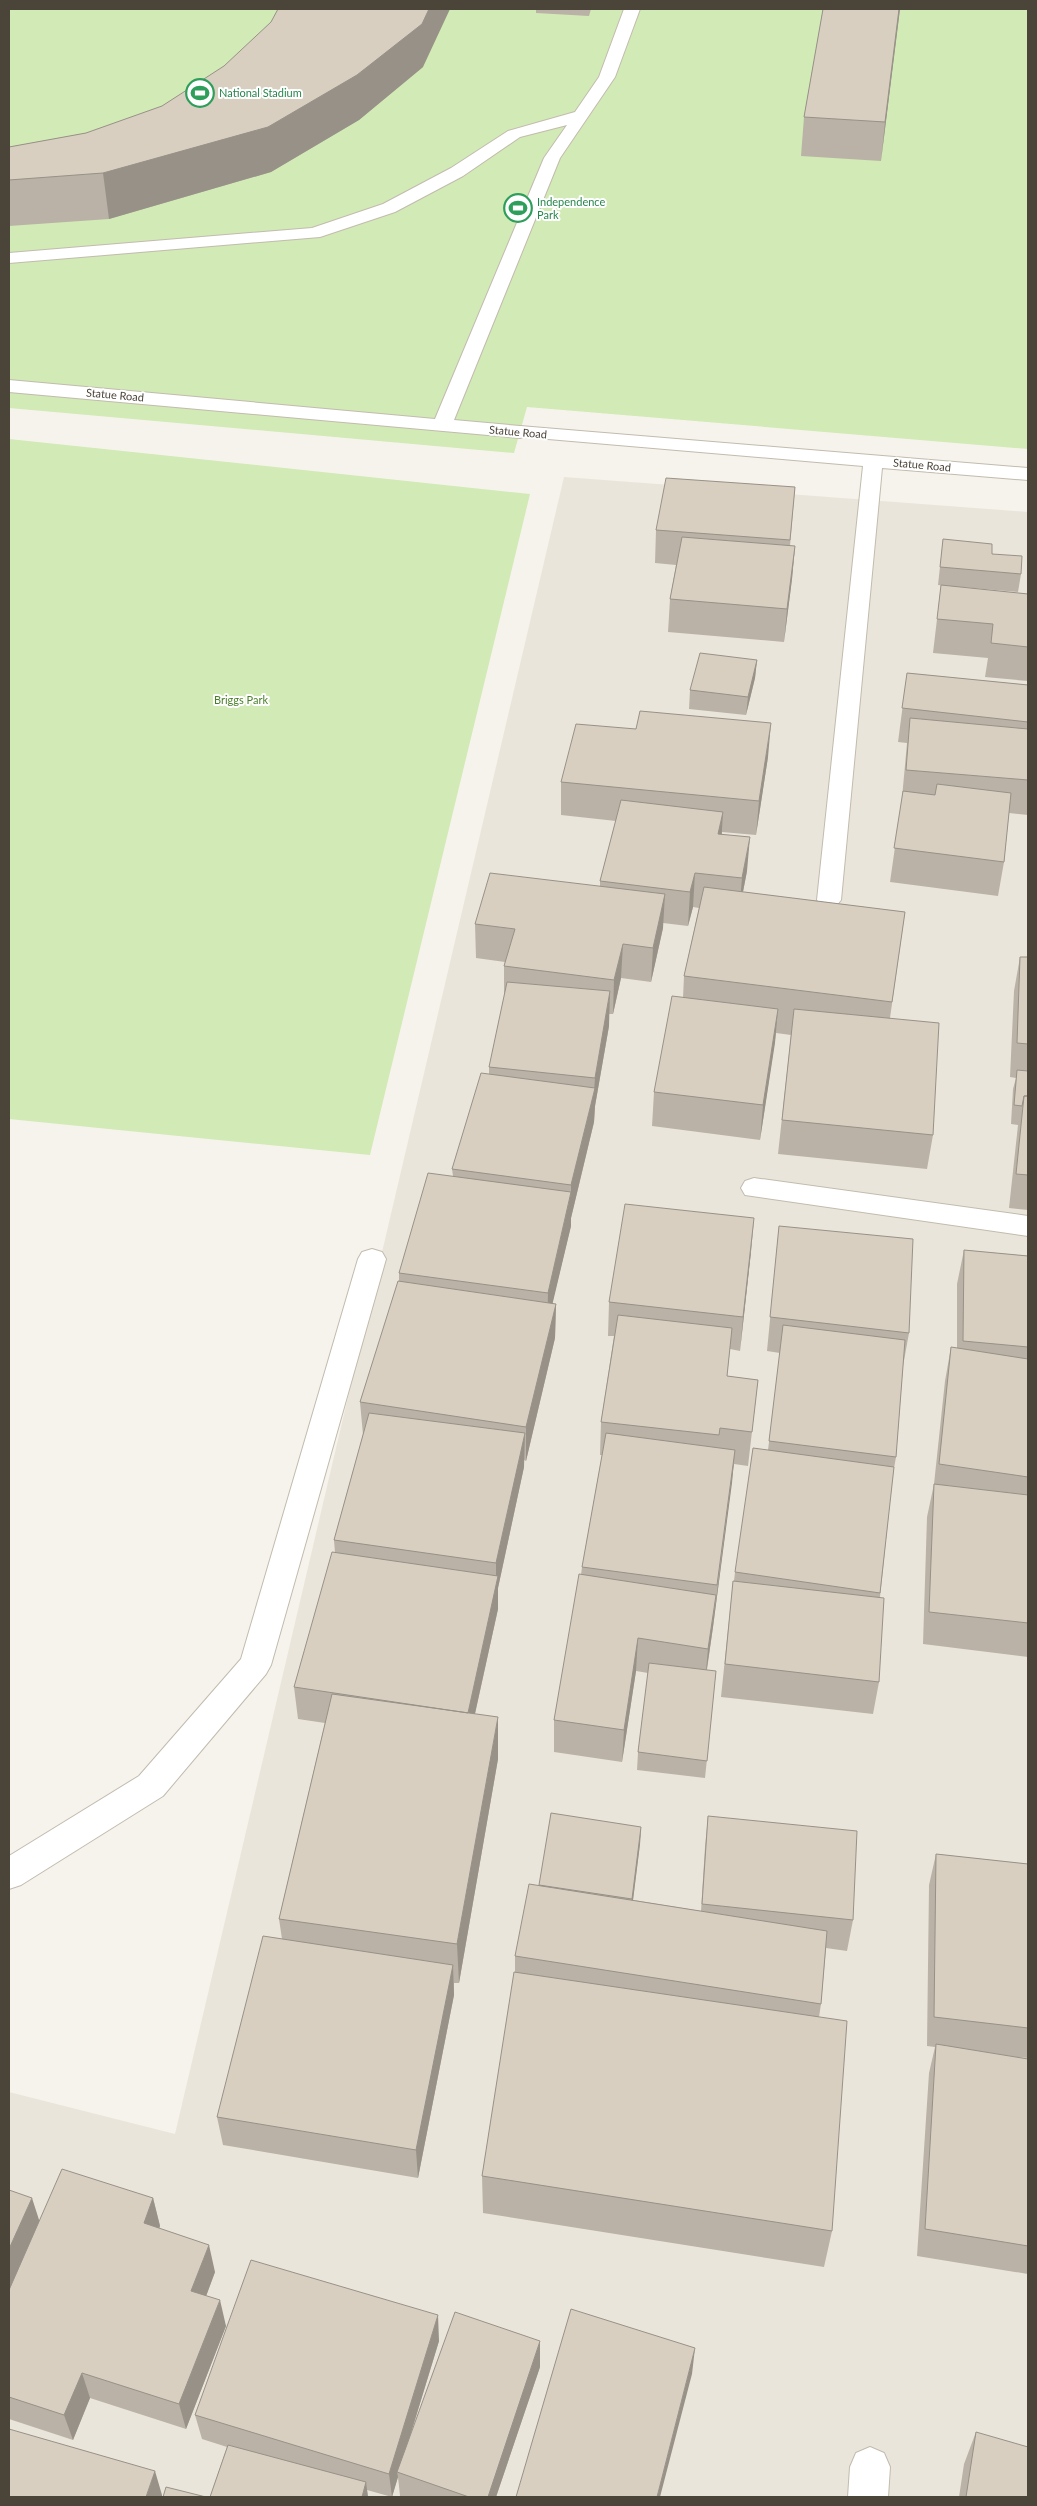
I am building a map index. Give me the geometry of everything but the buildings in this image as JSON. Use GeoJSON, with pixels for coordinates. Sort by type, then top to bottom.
{"type":"FeatureCollection","features":[{"type":"Feature","properties":{"kind":"street"},"geometry":{"type":"LineString","coordinates":[[442,425],[552,158],[607,77],[632,9]]}},
{"type":"Feature","properties":{"kind":"street"},"geometry":{"type":"LineString","coordinates":[[9,258],[314,233],[389,208],[457,172],[514,134],[580,116]]}},
{"type":"Feature","properties":{"kind":"street","name":"Statue Road"},"geometry":{"type":"LineString","coordinates":[[9,386],[520,432],[1028,474]]}},
{"type":"Feature","properties":{"kind":"street"},"geometry":{"type":"LineString","coordinates":[[828,900],[873,461]]}},
{"type":"Feature","properties":{"kind":"street"},"geometry":{"type":"LineString","coordinates":[[754,1188],[1028,1226]]}},
{"type":"Feature","properties":{"kind":"street"},"geometry":{"type":"LineString","coordinates":[[9,1874],[151,1786],[255,1665],[372,1259]]}},
{"type":"Feature","properties":{"kind":"shaded area"},"geometry":{"type":"Polygon","coordinates":[[[564,477],[1028,512],[1028,2497],[9,2497],[9,2092],[175,2134],[564,477]]]}},
{"type":"Feature","properties":{"kind":"green space","name":"Independence Park"},"geometry":{"type":"Polygon","coordinates":[[[9,9],[1028,9],[1028,449],[527,407],[514,453],[9,408],[9,9]]]}},
{"type":"Feature","properties":{"kind":"green space","name":"Briggs Park"},"geometry":{"type":"Polygon","coordinates":[[[9,439],[530,494],[370,1155],[9,1119],[9,439]]]}},
{"type":"Feature","properties":{"kind":"place","name":"National Stadium"},"geometry":{"type":"Point","coordinates":[200,93]}},
{"type":"Feature","properties":{"kind":"place","name":"Independence Park"},"geometry":{"type":"Point","coordinates":[518,208]}}]}
